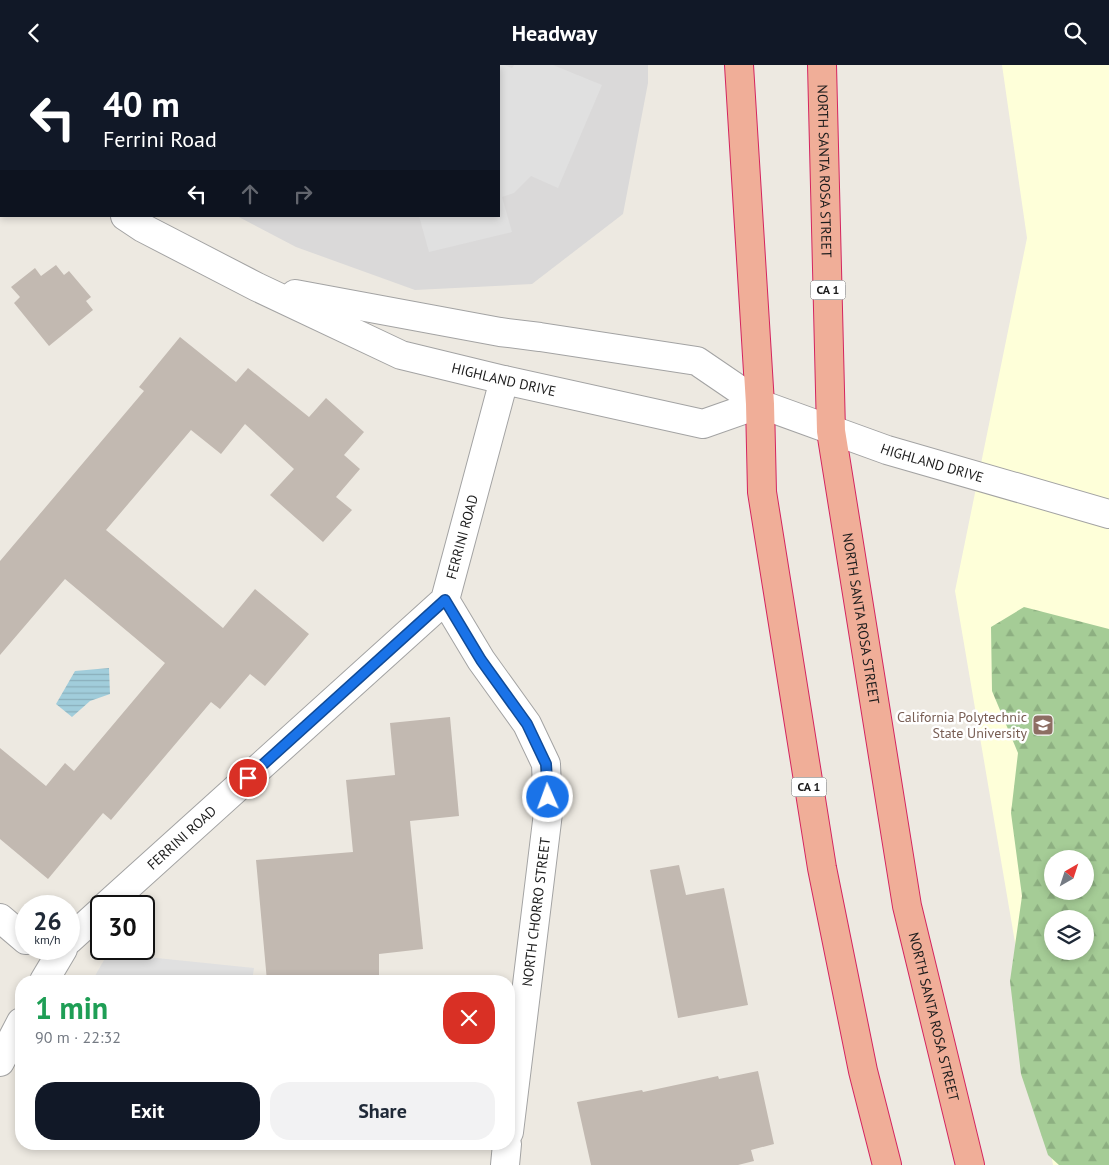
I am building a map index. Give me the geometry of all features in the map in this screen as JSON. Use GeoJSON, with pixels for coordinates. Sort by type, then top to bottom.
{"type":"FeatureCollection","features":[{"type":"Feature","properties":{"kind":"highway","name":"CA 1"},"geometry":{"type":"LineString","coordinates":[[739,65],[760,404],[762,492],[822,868],[863,1071],[887,1165]]}},
{"type":"Feature","properties":{"kind":"highway","name":"NORTH SANTA ROSA STREET"},"geometry":{"type":"LineString","coordinates":[[822,65],[831,431],[907,906],[970,1165]]}},
{"type":"Feature","properties":{"kind":"street","name":"HIGHLAND DRIVE"},"geometry":{"type":"LineString","coordinates":[[126,217],[143,228],[257,287],[401,355],[703,424],[760,404]]}},
{"type":"Feature","properties":{"kind":"street","name":"HIGHLAND DRIVE"},"geometry":{"type":"LineString","coordinates":[[257,287],[500,332],[696,361],[760,404],[831,431],[887,450],[1109,514]]}},
{"type":"Feature","properties":{"kind":"street","name":"FERRINI ROAD"},"geometry":{"type":"LineString","coordinates":[[118,895],[445,600],[504,380]]}},
{"type":"Feature","properties":{"kind":"street","name":"NORTH CHORRO STREET"},"geometry":{"type":"LineString","coordinates":[[445,600],[481,660],[527,724],[546,764],[548,813],[515,1083]]}},
{"type":"Feature","properties":{"kind":"street"},"geometry":{"type":"LineString","coordinates":[[0,918],[15,931]]}},
{"type":"Feature","properties":{"kind":"street"},"geometry":{"type":"LineString","coordinates":[[80,930],[90,921]]}},
{"type":"Feature","properties":{"kind":"street"},"geometry":{"type":"LineString","coordinates":[[0,1062],[15,1033]]}},
{"type":"Feature","properties":{"kind":"street"},"geometry":{"type":"LineString","coordinates":[[505,1165],[506,1150]]}},
{"type":"Feature","properties":{"kind":"shaded area"},"geometry":{"type":"Polygon","coordinates":[[[500,65],[648,65],[648,83],[623,214],[532,284],[415,290],[296,247],[239,217],[500,217],[500,65]]]}},
{"type":"Feature","properties":{"kind":"shaded area"},"geometry":{"type":"Polygon","coordinates":[[[500,65],[512,68],[514,65],[553,65],[602,85],[558,188],[531,176],[514,193],[502,197],[512,232],[429,252],[419,217],[500,217],[500,65]]]}},
{"type":"Feature","properties":{"kind":"shaded area","name":"California Polytechnic State University"},"geometry":{"type":"Polygon","coordinates":[[[1002,65],[1109,65],[1109,1165],[1053,1165],[955,591],[1027,238],[1002,65]]]}},
{"type":"Feature","properties":{"kind":"shaded area"},"geometry":{"type":"Polygon","coordinates":[[[155,958],[254,968],[253,975],[95,975],[104,960],[155,960],[155,958]]]}},
{"type":"Feature","properties":{"kind":"green space"},"geometry":{"type":"Polygon","coordinates":[[[1024,607],[1109,629],[1109,1165],[1059,1165],[1048,1155],[1021,1074],[1010,981],[1022,896],[1011,813],[1018,753],[992,691],[991,627],[1024,607]]]}},
{"type":"Feature","properties":{"kind":"water"},"geometry":{"type":"Polygon","coordinates":[[[109,668],[110,694],[90,701],[72,717],[56,704],[75,671],[109,668]]]}},
{"type":"Feature","properties":{"kind":"building"},"geometry":{"type":"Polygon","coordinates":[[[56,265],[64,275],[69,271],[91,297],[86,301],[93,310],[49,346],[14,303],[20,297],[11,287],[35,268],[41,276],[56,265]]]}},
{"type":"Feature","properties":{"kind":"building"},"geometry":{"type":"Polygon","coordinates":[[[180,337],[236,382],[248,368],[309,417],[326,398],[364,432],[344,455],[360,469],[336,497],[352,510],[323,542],[270,495],[294,469],[245,424],[221,454],[191,430],[106,530],[223,628],[255,589],[309,634],[265,686],[250,674],[220,709],[211,702],[111,820],[103,813],[48,879],[0,839],[0,748],[46,786],[65,763],[74,771],[165,663],[65,579],[0,655],[0,561],[144,391],[139,387],[180,337]]]}},
{"type":"Feature","properties":{"kind":"building"},"geometry":{"type":"Polygon","coordinates":[[[450,717],[459,816],[410,821],[423,949],[379,954],[379,975],[266,975],[256,860],[353,852],[346,780],[395,775],[390,723],[450,717]]]}},
{"type":"Feature","properties":{"kind":"building"},"geometry":{"type":"Polygon","coordinates":[[[679,865],[686,895],[724,888],[748,1005],[678,1018],[650,870],[679,865]]]}},
{"type":"Feature","properties":{"kind":"building"},"geometry":{"type":"Polygon","coordinates":[[[758,1071],[774,1144],[751,1150],[754,1161],[738,1165],[591,1165],[577,1102],[642,1090],[643,1092],[718,1076],[719,1079],[758,1071]]]}},
{"type":"Feature","properties":{"kind":"place","name":"California Polytechnic State University"},"geometry":{"type":"Point","coordinates":[1043,725]}},
{"type":"Feature","properties":{"kind":"route"},"geometry":{"type":"LineString","coordinates":[[248,778],[445,600],[481,660],[527,724],[546,764],[548,797]]}}]}
